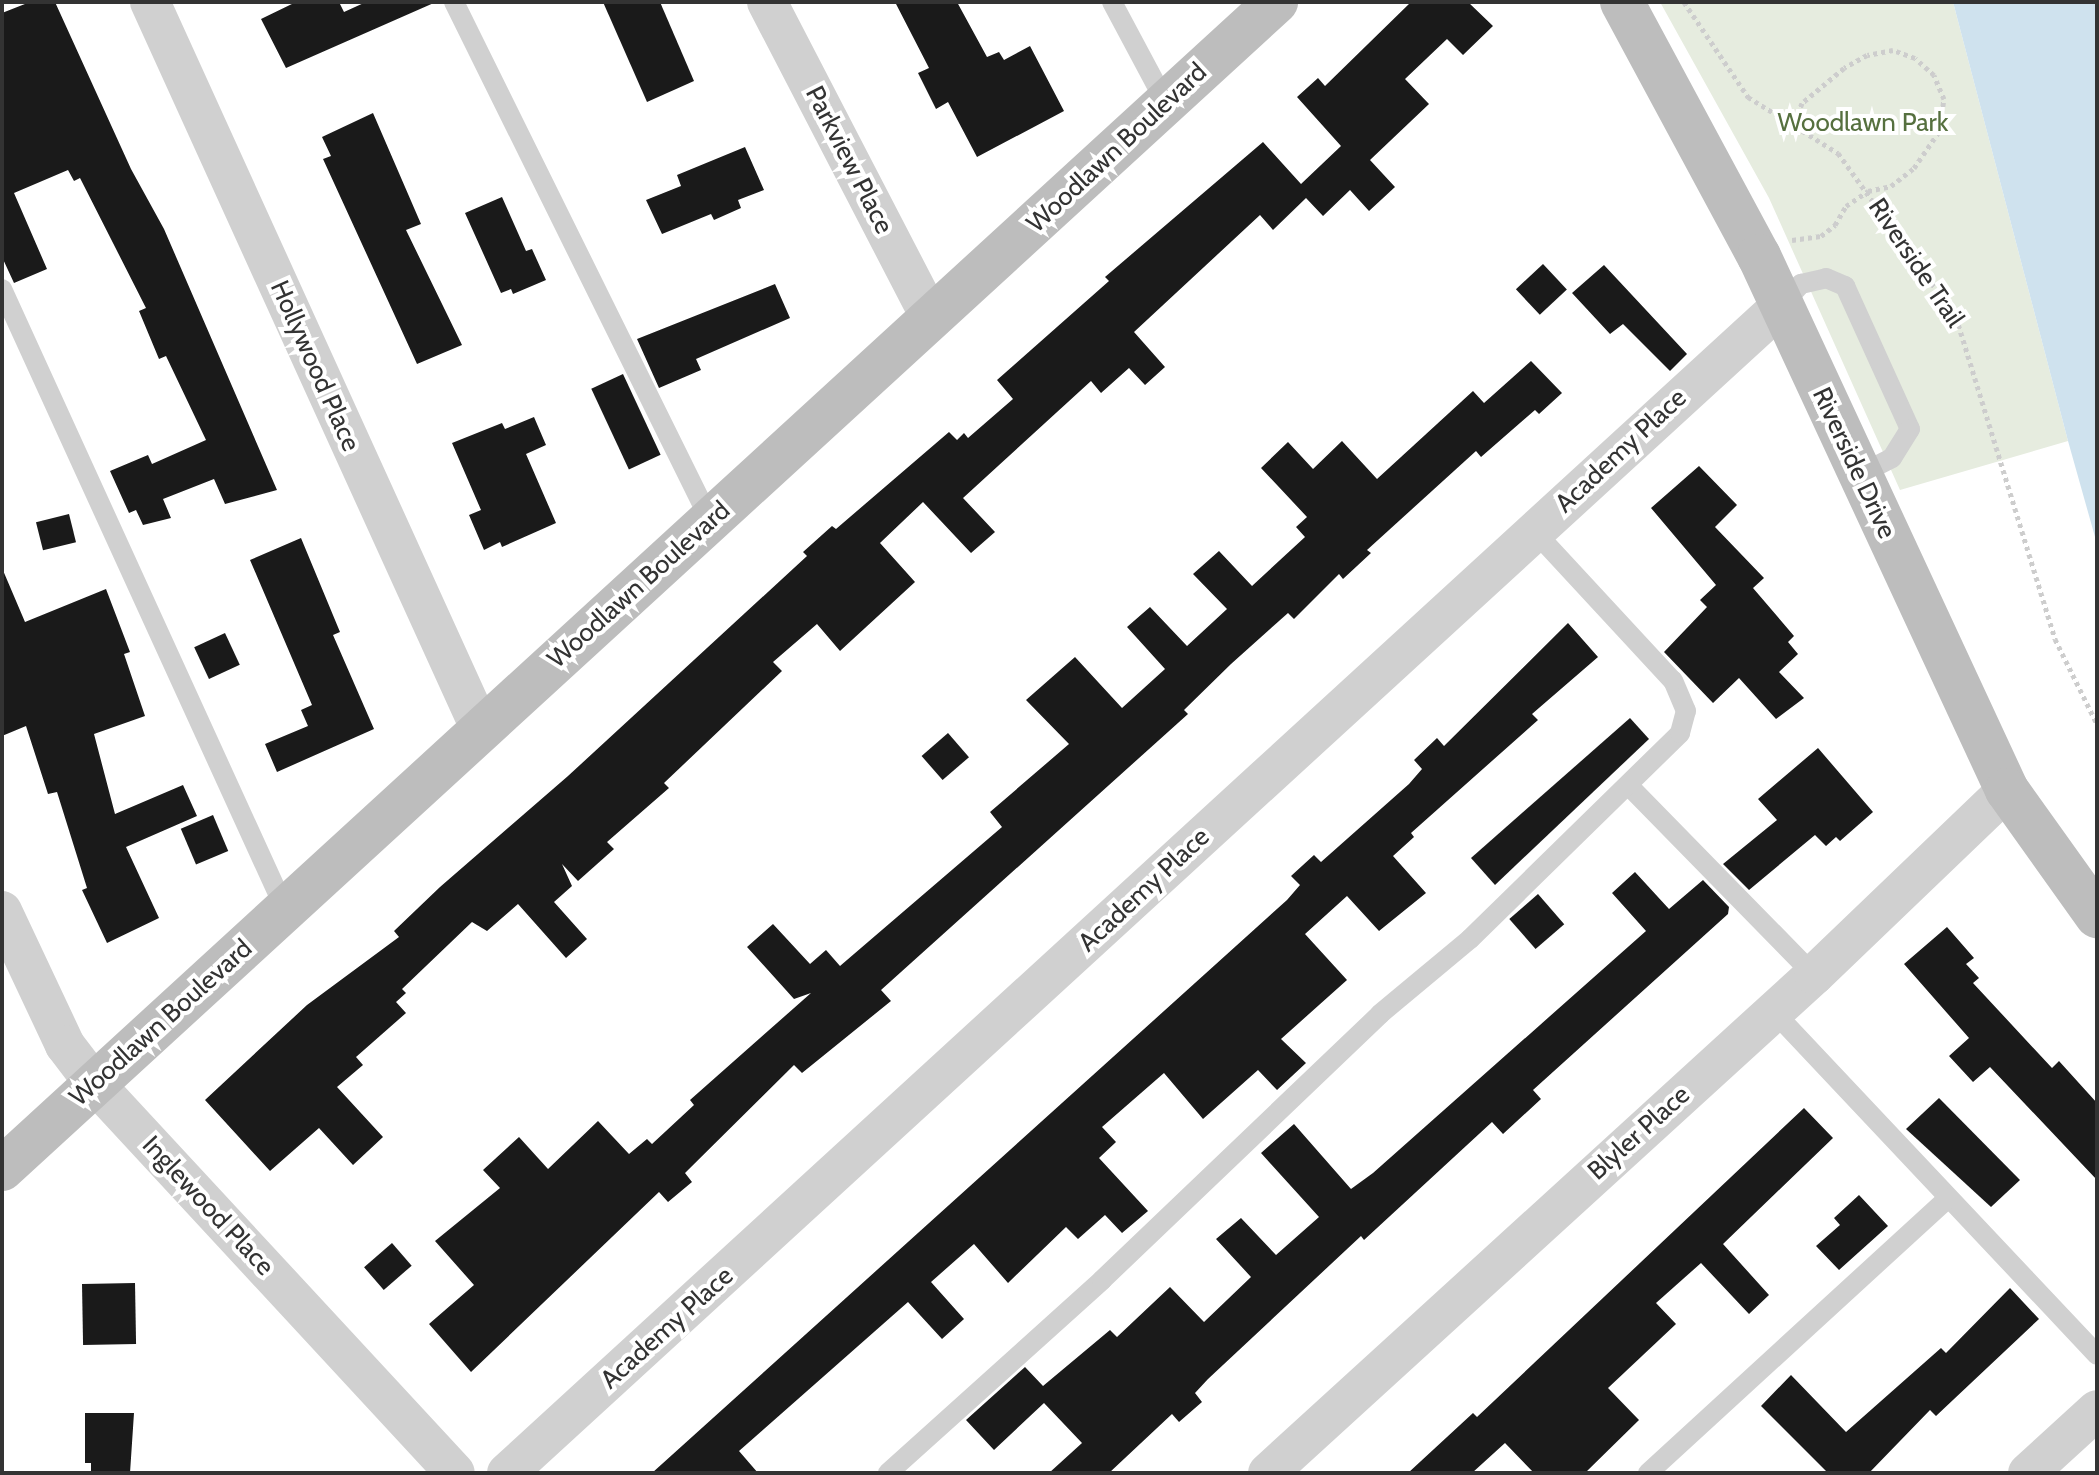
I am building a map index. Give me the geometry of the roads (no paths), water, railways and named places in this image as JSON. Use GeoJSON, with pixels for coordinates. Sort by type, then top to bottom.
{"type":"FeatureCollection","features":[{"type":"Feature","properties":{"kind":"street","name":"Hollywood Place"},"geometry":{"type":"LineString","coordinates":[[150,2],[481,730]]}},
{"type":"Feature","properties":{"kind":"street","name":"Parkview Place"},"geometry":{"type":"LineString","coordinates":[[767,2],[931,319]]}},
{"type":"Feature","properties":{"kind":"street","name":"Woodlawn Boulevard"},"geometry":{"type":"LineString","coordinates":[[2,1169],[1276,2]]}},
{"type":"Feature","properties":{"kind":"street","name":"Riverside Drive"},"geometry":{"type":"LineString","coordinates":[[1622,2],[1759,256],[2007,790],[2097,916]]}},
{"type":"Feature","properties":{"kind":"street","name":"Academy Place"},"geometry":{"type":"LineString","coordinates":[[507,1473],[1781,306]]}},
{"type":"Feature","properties":{"kind":"street","name":"Blyler Place"},"geometry":{"type":"LineString","coordinates":[[1268,1473],[1774,1012],[2007,790]]}},
{"type":"Feature","properties":{"kind":"street","name":"Inglewood Place"},"geometry":{"type":"LineString","coordinates":[[2,911],[65,1045],[94,1083],[455,1473]]}},
{"type":"Feature","properties":{"kind":"street"},"geometry":{"type":"LineString","coordinates":[[2028,1473],[2097,1410]]}},
{"type":"Feature","properties":{"kind":"lane"},"geometry":{"type":"LineString","coordinates":[[454,2],[710,520]]}},
{"type":"Feature","properties":{"kind":"lane"},"geometry":{"type":"LineString","coordinates":[[1112,2],[1166,103]]}},
{"type":"Feature","properties":{"kind":"lane"},"geometry":{"type":"LineString","coordinates":[[1781,306],[1801,284],[1826,278],[1845,286],[1910,429],[1892,458],[1860,474]]}},
{"type":"Feature","properties":{"kind":"lane"},"geometry":{"type":"LineString","coordinates":[[2,289],[285,909]]}},
{"type":"Feature","properties":{"kind":"lane"},"geometry":{"type":"LineString","coordinates":[[888,1473],[1630,787],[1680,733],[1686,711],[1673,681],[1535,532]]}},
{"type":"Feature","properties":{"kind":"lane"},"geometry":{"type":"LineString","coordinates":[[1630,787],[1814,975]]}},
{"type":"Feature","properties":{"kind":"lane"},"geometry":{"type":"LineString","coordinates":[[1774,1012],[2097,1355]]}},
{"type":"Feature","properties":{"kind":"lane"},"geometry":{"type":"LineString","coordinates":[[1648,1473],[1948,1198]]}},
{"type":"Feature","properties":{"kind":"water"},"geometry":{"type":"Polygon","coordinates":[[[1953,2],[2097,2],[2097,544],[2068,441],[1953,2]]]}},
{"type":"Feature","properties":{"kind":"park label","name":"Woodlawn Park"},"geometry":{"type":"Point","coordinates":[1863,123]}}]}
